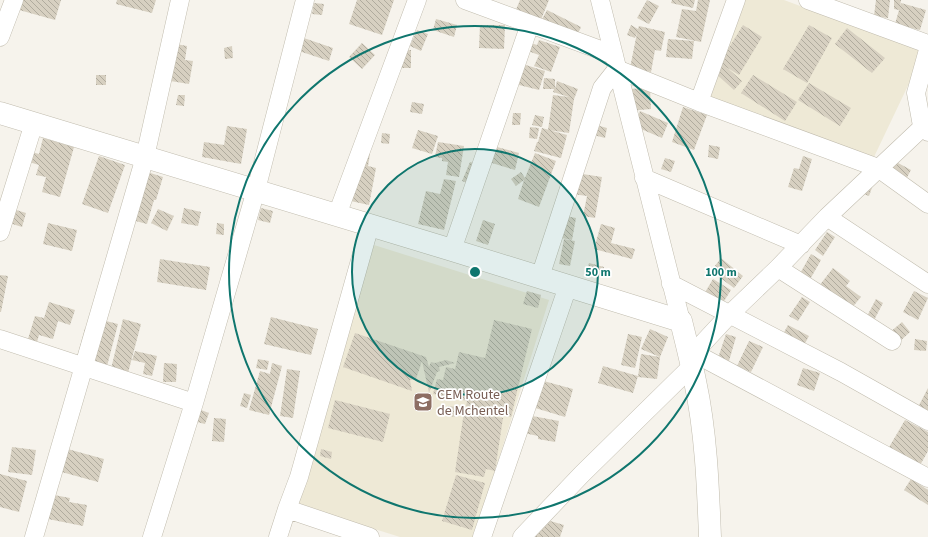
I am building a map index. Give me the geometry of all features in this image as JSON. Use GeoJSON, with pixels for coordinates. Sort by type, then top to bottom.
{"type":"FeatureCollection","features":[{"type":"Feature","properties":{"kind":"street"},"geometry":{"type":"LineString","coordinates":[[0,37],[14,0]]}},
{"type":"Feature","properties":{"kind":"street"},"geometry":{"type":"LineString","coordinates":[[34,537],[145,157],[180,0]]}},
{"type":"Feature","properties":{"kind":"street"},"geometry":{"type":"LineString","coordinates":[[152,537],[194,403],[256,190],[305,0]]}},
{"type":"Feature","properties":{"kind":"street"},"geometry":{"type":"LineString","coordinates":[[337,215],[417,0]]}},
{"type":"Feature","properties":{"kind":"street"},"geometry":{"type":"LineString","coordinates":[[465,0],[530,24],[699,102],[878,168],[928,204]]}},
{"type":"Feature","properties":{"kind":"street"},"geometry":{"type":"LineString","coordinates":[[600,0],[671,284],[692,358],[702,426],[710,537]]}},
{"type":"Feature","properties":{"kind":"street"},"geometry":{"type":"LineString","coordinates":[[699,102],[736,0]]}},
{"type":"Feature","properties":{"kind":"street"},"geometry":{"type":"LineString","coordinates":[[808,0],[845,6],[928,44]]}},
{"type":"Feature","properties":{"kind":"street"},"geometry":{"type":"LineString","coordinates":[[452,250],[530,24]]}},
{"type":"Feature","properties":{"kind":"street"},"geometry":{"type":"LineString","coordinates":[[522,537],[692,358],[730,314],[878,168],[926,127],[916,93],[928,50]]}},
{"type":"Feature","properties":{"kind":"street"},"geometry":{"type":"LineString","coordinates":[[540,277],[602,88],[615,62]]}},
{"type":"Feature","properties":{"kind":"street"},"geometry":{"type":"LineString","coordinates":[[0,113],[681,321]]}},
{"type":"Feature","properties":{"kind":"street"},"geometry":{"type":"LineString","coordinates":[[0,232],[34,123]]}},
{"type":"Feature","properties":{"kind":"street"},"geometry":{"type":"LineString","coordinates":[[644,178],[801,245]]}},
{"type":"Feature","properties":{"kind":"street"},"geometry":{"type":"LineString","coordinates":[[827,217],[928,284]]}},
{"type":"Feature","properties":{"kind":"street"},"geometry":{"type":"LineString","coordinates":[[278,537],[286,509],[299,477],[370,225]]}},
{"type":"Feature","properties":{"kind":"street"},"geometry":{"type":"LineString","coordinates":[[778,268],[892,341]]}},
{"type":"Feature","properties":{"kind":"street"},"geometry":{"type":"LineString","coordinates":[[671,284],[842,372],[928,421]]}},
{"type":"Feature","properties":{"kind":"street"},"geometry":{"type":"LineString","coordinates":[[482,537],[568,286]]}},
{"type":"Feature","properties":{"kind":"street"},"geometry":{"type":"LineString","coordinates":[[0,339],[84,368],[194,403]]}},
{"type":"Feature","properties":{"kind":"street"},"geometry":{"type":"LineString","coordinates":[[692,358],[928,478]]}},
{"type":"Feature","properties":{"kind":"street"},"geometry":{"type":"LineString","coordinates":[[286,509],[370,537]]}},
{"type":"Feature","properties":{"kind":"shaded area"},"geometry":{"type":"Polygon","coordinates":[[[745,0],[784,0],[924,52],[873,159],[707,96],[745,0]]]}},
{"type":"Feature","properties":{"kind":"shaded area","name":"CEM Route de Mchentel"},"geometry":{"type":"Polygon","coordinates":[[[374,245],[549,300],[474,537],[400,537],[298,505],[374,245]]]}},
{"type":"Feature","properties":{"kind":"building"},"geometry":{"type":"Polygon","coordinates":[[[14,0],[61,0],[55,20],[12,8],[14,0]]]}},
{"type":"Feature","properties":{"kind":"building"},"geometry":{"type":"Polygon","coordinates":[[[117,0],[156,0],[152,13],[116,4],[117,0]]]}},
{"type":"Feature","properties":{"kind":"building"},"geometry":{"type":"Polygon","coordinates":[[[357,0],[394,0],[382,35],[349,24],[357,0]]]}},
{"type":"Feature","properties":{"kind":"building"},"geometry":{"type":"Polygon","coordinates":[[[520,0],[549,0],[540,22],[515,12],[520,0]]]}},
{"type":"Feature","properties":{"kind":"building"},"geometry":{"type":"Polygon","coordinates":[[[647,0],[659,6],[649,24],[637,18],[647,0]]]}},
{"type":"Feature","properties":{"kind":"building"},"geometry":{"type":"Polygon","coordinates":[[[672,0],[695,0],[693,8],[671,3],[672,0]]]}},
{"type":"Feature","properties":{"kind":"building"},"geometry":{"type":"Polygon","coordinates":[[[698,0],[710,0],[701,42],[676,37],[682,9],[696,11],[698,0]]]}},
{"type":"Feature","properties":{"kind":"building"},"geometry":{"type":"Polygon","coordinates":[[[876,0],[890,0],[888,18],[874,16],[876,0]]]}},
{"type":"Feature","properties":{"kind":"building"},"geometry":{"type":"Polygon","coordinates":[[[894,0],[901,0],[900,6],[901,3],[926,10],[920,30],[895,24],[899,10],[894,9],[894,0]]]}},
{"type":"Feature","properties":{"kind":"building"},"geometry":{"type":"Polygon","coordinates":[[[314,3],[324,4],[322,15],[312,14],[314,3]]]}},
{"type":"Feature","properties":{"kind":"building"},"geometry":{"type":"Polygon","coordinates":[[[547,10],[581,27],[576,38],[541,21],[547,10]]]}},
{"type":"Feature","properties":{"kind":"building"},"geometry":{"type":"Polygon","coordinates":[[[436,19],[457,25],[454,37],[433,30],[436,19]]]}},
{"type":"Feature","properties":{"kind":"building"},"geometry":{"type":"Polygon","coordinates":[[[480,25],[505,25],[504,49],[479,48],[480,25]]]}},
{"type":"Feature","properties":{"kind":"building"},"geometry":{"type":"Polygon","coordinates":[[[631,25],[638,29],[639,26],[665,32],[661,51],[655,50],[651,72],[630,68],[637,33],[635,38],[627,35],[631,25]]]}},
{"type":"Feature","properties":{"kind":"building"},"geometry":{"type":"Polygon","coordinates":[[[743,25],[762,37],[739,75],[726,67],[742,81],[734,90],[714,72],[743,25]]]}},
{"type":"Feature","properties":{"kind":"building"},"geometry":{"type":"Polygon","coordinates":[[[809,25],[832,38],[807,83],[783,69],[809,25]]]}},
{"type":"Feature","properties":{"kind":"building"},"geometry":{"type":"Polygon","coordinates":[[[847,28],[885,58],[872,73],[835,44],[847,28]]]}},
{"type":"Feature","properties":{"kind":"building"},"geometry":{"type":"Polygon","coordinates":[[[417,30],[428,34],[421,51],[410,46],[417,30]]]}},
{"type":"Feature","properties":{"kind":"building"},"geometry":{"type":"Polygon","coordinates":[[[298,36],[333,48],[329,61],[293,49],[298,36]]]}},
{"type":"Feature","properties":{"kind":"building"},"geometry":{"type":"Polygon","coordinates":[[[668,39],[694,41],[692,59],[666,57],[668,39]]]}},
{"type":"Feature","properties":{"kind":"building"},"geometry":{"type":"Polygon","coordinates":[[[539,40],[560,47],[551,72],[534,66],[539,55],[525,50],[528,42],[537,45],[539,40]]]}},
{"type":"Feature","properties":{"kind":"building"},"geometry":{"type":"Polygon","coordinates":[[[165,42],[187,46],[185,60],[193,61],[189,84],[158,79],[165,42]]]}},
{"type":"Feature","properties":{"kind":"building"},"geometry":{"type":"Polygon","coordinates":[[[362,43],[375,55],[362,69],[349,57],[362,43]]]}},
{"type":"Feature","properties":{"kind":"building"},"geometry":{"type":"Polygon","coordinates":[[[232,46],[233,58],[225,59],[224,48],[232,46]]]}},
{"type":"Feature","properties":{"kind":"building"},"geometry":{"type":"Polygon","coordinates":[[[411,50],[411,68],[390,68],[390,51],[411,50]]]}},
{"type":"Feature","properties":{"kind":"building"},"geometry":{"type":"Polygon","coordinates":[[[513,61],[545,71],[539,90],[507,82],[513,61]]]}},
{"type":"Feature","properties":{"kind":"building"},"geometry":{"type":"Polygon","coordinates":[[[96,75],[106,75],[106,85],[96,85],[96,75]]]}},
{"type":"Feature","properties":{"kind":"building"},"geometry":{"type":"Polygon","coordinates":[[[753,75],[797,102],[785,121],[741,93],[753,75]]]}},
{"type":"Feature","properties":{"kind":"building"},"geometry":{"type":"Polygon","coordinates":[[[544,78],[555,79],[555,89],[557,81],[578,89],[574,99],[569,133],[548,130],[553,95],[569,97],[553,92],[554,89],[543,89],[544,78]]]}},
{"type":"Feature","properties":{"kind":"building"},"geometry":{"type":"Polygon","coordinates":[[[809,83],[851,108],[840,126],[798,100],[809,83]]]}},
{"type":"Feature","properties":{"kind":"building"},"geometry":{"type":"Polygon","coordinates":[[[650,88],[651,109],[629,111],[628,89],[650,88]]]}},
{"type":"Feature","properties":{"kind":"building"},"geometry":{"type":"Polygon","coordinates":[[[178,95],[185,95],[184,106],[176,105],[178,95]]]}},
{"type":"Feature","properties":{"kind":"building"},"geometry":{"type":"Polygon","coordinates":[[[412,102],[424,104],[422,114],[410,112],[412,102]]]}},
{"type":"Feature","properties":{"kind":"building"},"geometry":{"type":"Polygon","coordinates":[[[683,107],[707,115],[694,150],[672,142],[683,107]]]}},
{"type":"Feature","properties":{"kind":"building"},"geometry":{"type":"Polygon","coordinates":[[[640,111],[668,123],[662,138],[634,126],[640,111]]]}},
{"type":"Feature","properties":{"kind":"building"},"geometry":{"type":"Polygon","coordinates":[[[513,113],[521,113],[520,125],[512,125],[513,113]]]}},
{"type":"Feature","properties":{"kind":"building"},"geometry":{"type":"Polygon","coordinates":[[[535,115],[544,117],[542,127],[532,125],[535,115]]]}},
{"type":"Feature","properties":{"kind":"building"},"geometry":{"type":"Polygon","coordinates":[[[589,123],[607,128],[605,138],[586,133],[589,123]]]}},
{"type":"Feature","properties":{"kind":"building"},"geometry":{"type":"Polygon","coordinates":[[[227,126],[247,129],[241,164],[202,157],[204,142],[224,145],[227,126]]]}},
{"type":"Feature","properties":{"kind":"building"},"geometry":{"type":"Polygon","coordinates":[[[530,127],[539,128],[537,139],[529,138],[530,127]]]}},
{"type":"Feature","properties":{"kind":"building"},"geometry":{"type":"Polygon","coordinates":[[[542,128],[567,135],[561,158],[534,151],[542,128]]]}},
{"type":"Feature","properties":{"kind":"building"},"geometry":{"type":"Polygon","coordinates":[[[418,130],[438,136],[432,154],[412,148],[418,130]]]}},
{"type":"Feature","properties":{"kind":"building"},"geometry":{"type":"Polygon","coordinates":[[[382,133],[390,134],[389,144],[381,143],[382,133]]]}},
{"type":"Feature","properties":{"kind":"building"},"geometry":{"type":"Polygon","coordinates":[[[43,138],[74,147],[60,197],[42,192],[46,177],[36,175],[39,165],[29,162],[21,149],[39,154],[43,138]]]}},
{"type":"Feature","properties":{"kind":"building"},"geometry":{"type":"Polygon","coordinates":[[[438,142],[464,146],[459,177],[446,175],[448,162],[442,161],[442,158],[435,157],[438,142]]]}},
{"type":"Feature","properties":{"kind":"building"},"geometry":{"type":"Polygon","coordinates":[[[486,144],[519,153],[515,170],[482,160],[486,144]]]}},
{"type":"Feature","properties":{"kind":"building"},"geometry":{"type":"Polygon","coordinates":[[[709,145],[720,147],[718,159],[708,157],[709,145]]]}},
{"type":"Feature","properties":{"kind":"building"},"geometry":{"type":"Polygon","coordinates":[[[355,151],[370,154],[368,166],[376,168],[369,205],[346,200],[355,151]]]}},
{"type":"Feature","properties":{"kind":"building"},"geometry":{"type":"Polygon","coordinates":[[[535,153],[556,161],[539,207],[518,199],[524,180],[516,186],[511,179],[521,172],[525,178],[535,153]]]}},
{"type":"Feature","properties":{"kind":"building"},"geometry":{"type":"Polygon","coordinates":[[[99,156],[125,165],[108,213],[82,204],[99,156]]]}},
{"type":"Feature","properties":{"kind":"building"},"geometry":{"type":"Polygon","coordinates":[[[803,156],[812,159],[802,191],[788,187],[794,168],[799,169],[803,156]]]}},
{"type":"Feature","properties":{"kind":"building"},"geometry":{"type":"Polygon","coordinates":[[[887,157],[911,170],[905,181],[881,169],[887,157]]]}},
{"type":"Feature","properties":{"kind":"building"},"geometry":{"type":"Polygon","coordinates":[[[665,158],[675,161],[671,172],[661,169],[665,158]]]}},
{"type":"Feature","properties":{"kind":"building"},"geometry":{"type":"Polygon","coordinates":[[[470,162],[477,164],[470,184],[462,181],[470,162]]]}},
{"type":"Feature","properties":{"kind":"building"},"geometry":{"type":"Polygon","coordinates":[[[138,169],[163,177],[147,224],[124,218],[138,169]]]}},
{"type":"Feature","properties":{"kind":"building"},"geometry":{"type":"Polygon","coordinates":[[[576,173],[602,177],[595,218],[583,216],[587,196],[572,194],[576,173]]]}},
{"type":"Feature","properties":{"kind":"building"},"geometry":{"type":"Polygon","coordinates":[[[444,179],[456,181],[444,230],[418,224],[426,191],[440,194],[444,179]]]}},
{"type":"Feature","properties":{"kind":"building"},"geometry":{"type":"Polygon","coordinates":[[[873,185],[869,196],[856,191],[873,185]]]}},
{"type":"Feature","properties":{"kind":"building"},"geometry":{"type":"Polygon","coordinates":[[[3,206],[26,213],[22,227],[0,220],[3,206]]]}},
{"type":"Feature","properties":{"kind":"building"},"geometry":{"type":"Polygon","coordinates":[[[184,208],[201,212],[198,226],[181,223],[184,208]]]}},
{"type":"Feature","properties":{"kind":"building"},"geometry":{"type":"Polygon","coordinates":[[[261,208],[273,211],[270,223],[258,220],[261,208]]]}},
{"type":"Feature","properties":{"kind":"building"},"geometry":{"type":"Polygon","coordinates":[[[158,209],[174,216],[167,231],[151,223],[158,209]]]}},
{"type":"Feature","properties":{"kind":"building"},"geometry":{"type":"Polygon","coordinates":[[[555,214],[576,218],[572,240],[550,236],[555,214]]]}},
{"type":"Feature","properties":{"kind":"building"},"geometry":{"type":"Polygon","coordinates":[[[483,220],[495,224],[488,245],[476,241],[483,220]]]}},
{"type":"Feature","properties":{"kind":"building"},"geometry":{"type":"Polygon","coordinates":[[[48,223],[77,230],[72,251],[43,244],[48,223]]]}},
{"type":"Feature","properties":{"kind":"building"},"geometry":{"type":"Polygon","coordinates":[[[217,223],[224,224],[224,235],[216,234],[217,223]]]}},
{"type":"Feature","properties":{"kind":"building"},"geometry":{"type":"Polygon","coordinates":[[[601,224],[615,228],[611,243],[635,249],[632,259],[594,249],[601,224]]]}},
{"type":"Feature","properties":{"kind":"building"},"geometry":{"type":"Polygon","coordinates":[[[827,232],[835,237],[823,256],[815,250],[827,232]]]}},
{"type":"Feature","properties":{"kind":"building"},"geometry":{"type":"Polygon","coordinates":[[[564,239],[575,241],[570,266],[559,264],[564,239]]]}},
{"type":"Feature","properties":{"kind":"building"},"geometry":{"type":"Polygon","coordinates":[[[811,254],[821,260],[808,283],[798,277],[811,254]]]}},
{"type":"Feature","properties":{"kind":"building"},"geometry":{"type":"Polygon","coordinates":[[[721,258],[743,276],[734,288],[711,271],[721,258]]]}},
{"type":"Feature","properties":{"kind":"building"},"geometry":{"type":"Polygon","coordinates":[[[160,259],[210,267],[206,290],[157,282],[160,259]]]}},
{"type":"Feature","properties":{"kind":"building"},"geometry":{"type":"Polygon","coordinates":[[[589,263],[604,267],[602,276],[587,272],[589,263]]]}},
{"type":"Feature","properties":{"kind":"building"},"geometry":{"type":"Polygon","coordinates":[[[833,268],[850,281],[846,286],[861,297],[850,310],[819,286],[833,268]]]}},
{"type":"Feature","properties":{"kind":"building"},"geometry":{"type":"Polygon","coordinates":[[[0,275],[8,276],[1,312],[0,312],[0,275]]]}},
{"type":"Feature","properties":{"kind":"building"},"geometry":{"type":"Polygon","coordinates":[[[713,279],[731,290],[721,306],[704,294],[713,279]]]}},
{"type":"Feature","properties":{"kind":"building"},"geometry":{"type":"Polygon","coordinates":[[[527,291],[541,295],[538,308],[523,304],[527,291]]]}},
{"type":"Feature","properties":{"kind":"building"},"geometry":{"type":"Polygon","coordinates":[[[914,291],[928,298],[918,320],[903,312],[914,291]]]}},
{"type":"Feature","properties":{"kind":"building"},"geometry":{"type":"Polygon","coordinates":[[[802,297],[810,302],[798,321],[789,316],[802,297]]]}},
{"type":"Feature","properties":{"kind":"building"},"geometry":{"type":"Polygon","coordinates":[[[876,299],[883,303],[872,324],[865,320],[876,299]]]}},
{"type":"Feature","properties":{"kind":"building"},"geometry":{"type":"Polygon","coordinates":[[[49,302],[75,310],[70,325],[58,321],[53,339],[39,335],[37,342],[28,339],[35,316],[44,318],[49,302]]]}},
{"type":"Feature","properties":{"kind":"building"},"geometry":{"type":"Polygon","coordinates":[[[271,317],[318,329],[311,355],[264,344],[271,317]]]}},
{"type":"Feature","properties":{"kind":"building"},"geometry":{"type":"Polygon","coordinates":[[[123,319],[141,324],[128,373],[111,369],[123,319]]]}},
{"type":"Feature","properties":{"kind":"building"},"geometry":{"type":"Polygon","coordinates":[[[494,320],[532,329],[511,417],[466,406],[467,401],[433,394],[437,379],[443,380],[446,367],[455,369],[459,352],[485,358],[494,320]]]}},
{"type":"Feature","properties":{"kind":"building"},"geometry":{"type":"Polygon","coordinates":[[[106,321],[118,324],[107,366],[77,358],[85,328],[103,333],[106,321]]]}},
{"type":"Feature","properties":{"kind":"building"},"geometry":{"type":"Polygon","coordinates":[[[902,322],[910,332],[898,343],[889,333],[902,322]]]}},
{"type":"Feature","properties":{"kind":"building"},"geometry":{"type":"Polygon","coordinates":[[[788,325],[809,336],[803,347],[782,336],[788,325]]]}},
{"type":"Feature","properties":{"kind":"building"},"geometry":{"type":"Polygon","coordinates":[[[650,329],[668,337],[660,357],[641,349],[650,329]]]}},
{"type":"Feature","properties":{"kind":"building"},"geometry":{"type":"Polygon","coordinates":[[[355,333],[426,357],[429,367],[431,362],[435,363],[446,360],[455,363],[439,367],[440,371],[437,372],[429,393],[422,361],[416,379],[410,380],[412,391],[343,367],[355,333]]]}},
{"type":"Feature","properties":{"kind":"building"},"geometry":{"type":"Polygon","coordinates":[[[628,334],[642,337],[635,368],[621,365],[628,334]]]}},
{"type":"Feature","properties":{"kind":"building"},"geometry":{"type":"Polygon","coordinates":[[[726,334],[736,337],[729,361],[718,358],[726,334]]]}},
{"type":"Feature","properties":{"kind":"building"},"geometry":{"type":"Polygon","coordinates":[[[915,339],[927,341],[926,351],[914,350],[915,339]]]}},
{"type":"Feature","properties":{"kind":"building"},"geometry":{"type":"Polygon","coordinates":[[[749,341],[763,347],[751,372],[737,366],[749,341]]]}},
{"type":"Feature","properties":{"kind":"building"},"geometry":{"type":"Polygon","coordinates":[[[135,351],[157,356],[152,376],[143,374],[145,363],[132,360],[135,351]]]}},
{"type":"Feature","properties":{"kind":"building"},"geometry":{"type":"Polygon","coordinates":[[[641,354],[660,357],[657,379],[638,377],[641,354]]]}},
{"type":"Feature","properties":{"kind":"building"},"geometry":{"type":"Polygon","coordinates":[[[258,359],[269,361],[267,370],[256,368],[258,359]]]}},
{"type":"Feature","properties":{"kind":"building"},"geometry":{"type":"Polygon","coordinates":[[[164,363],[177,364],[176,382],[163,382],[164,363]]]}},
{"type":"Feature","properties":{"kind":"building"},"geometry":{"type":"Polygon","coordinates":[[[272,363],[282,366],[269,415],[249,410],[260,371],[270,374],[272,363]]]}},
{"type":"Feature","properties":{"kind":"building"},"geometry":{"type":"Polygon","coordinates":[[[603,366],[638,376],[633,393],[598,383],[603,366]]]}},
{"type":"Feature","properties":{"kind":"building"},"geometry":{"type":"Polygon","coordinates":[[[803,368],[820,373],[814,391],[797,385],[803,368]]]}},
{"type":"Feature","properties":{"kind":"building"},"geometry":{"type":"Polygon","coordinates":[[[287,369],[300,371],[293,418],[280,416],[287,369]]]}},
{"type":"Feature","properties":{"kind":"building"},"geometry":{"type":"Polygon","coordinates":[[[540,380],[573,389],[565,417],[532,407],[540,380]]]}},
{"type":"Feature","properties":{"kind":"building"},"geometry":{"type":"Polygon","coordinates":[[[928,388],[928,414],[917,409],[928,388]]]}},
{"type":"Feature","properties":{"kind":"building"},"geometry":{"type":"Polygon","coordinates":[[[244,393],[251,395],[247,408],[240,406],[244,393]]]}},
{"type":"Feature","properties":{"kind":"building"},"geometry":{"type":"Polygon","coordinates":[[[335,400],[390,414],[383,442],[328,428],[335,400]]]}},
{"type":"Feature","properties":{"kind":"building"},"geometry":{"type":"Polygon","coordinates":[[[448,406],[458,407],[455,417],[446,415],[448,406]]]}},
{"type":"Feature","properties":{"kind":"building"},"geometry":{"type":"Polygon","coordinates":[[[201,410],[209,413],[205,424],[197,422],[201,410]]]}},
{"type":"Feature","properties":{"kind":"building"},"geometry":{"type":"Polygon","coordinates":[[[464,412],[503,418],[495,471],[486,469],[484,477],[455,472],[464,412]]]}},
{"type":"Feature","properties":{"kind":"building"},"geometry":{"type":"Polygon","coordinates":[[[527,415],[559,421],[555,442],[538,439],[538,436],[524,433],[527,415]]]}},
{"type":"Feature","properties":{"kind":"building"},"geometry":{"type":"Polygon","coordinates":[[[214,418],[226,419],[224,442],[212,441],[214,418]]]}},
{"type":"Feature","properties":{"kind":"building"},"geometry":{"type":"Polygon","coordinates":[[[905,420],[928,432],[928,451],[919,467],[888,449],[905,420]]]}},
{"type":"Feature","properties":{"kind":"building"},"geometry":{"type":"Polygon","coordinates":[[[53,445],[104,459],[98,482],[47,468],[53,445]]]}},
{"type":"Feature","properties":{"kind":"building"},"geometry":{"type":"Polygon","coordinates":[[[12,447],[36,450],[32,475],[8,472],[12,447]]]}},
{"type":"Feature","properties":{"kind":"building"},"geometry":{"type":"Polygon","coordinates":[[[321,449],[332,452],[331,459],[320,456],[321,449]]]}},
{"type":"Feature","properties":{"kind":"building"},"geometry":{"type":"Polygon","coordinates":[[[0,474],[27,481],[19,512],[0,507],[0,474]]]}},
{"type":"Feature","properties":{"kind":"building"},"geometry":{"type":"Polygon","coordinates":[[[456,475],[485,483],[472,530],[442,521],[456,475]]]}},
{"type":"Feature","properties":{"kind":"building"},"geometry":{"type":"Polygon","coordinates":[[[911,479],[928,490],[928,505],[904,490],[911,479]]]}},
{"type":"Feature","properties":{"kind":"building"},"geometry":{"type":"Polygon","coordinates":[[[38,492],[70,498],[69,502],[87,505],[83,526],[33,516],[38,492]]]}},
{"type":"Feature","properties":{"kind":"building"},"geometry":{"type":"Polygon","coordinates":[[[533,516],[564,525],[560,537],[527,537],[533,516]]]}},
{"type":"Feature","properties":{"kind":"place","name":"CEM Route de Mchentel"},"geometry":{"type":"Point","coordinates":[423,402]}}]}
